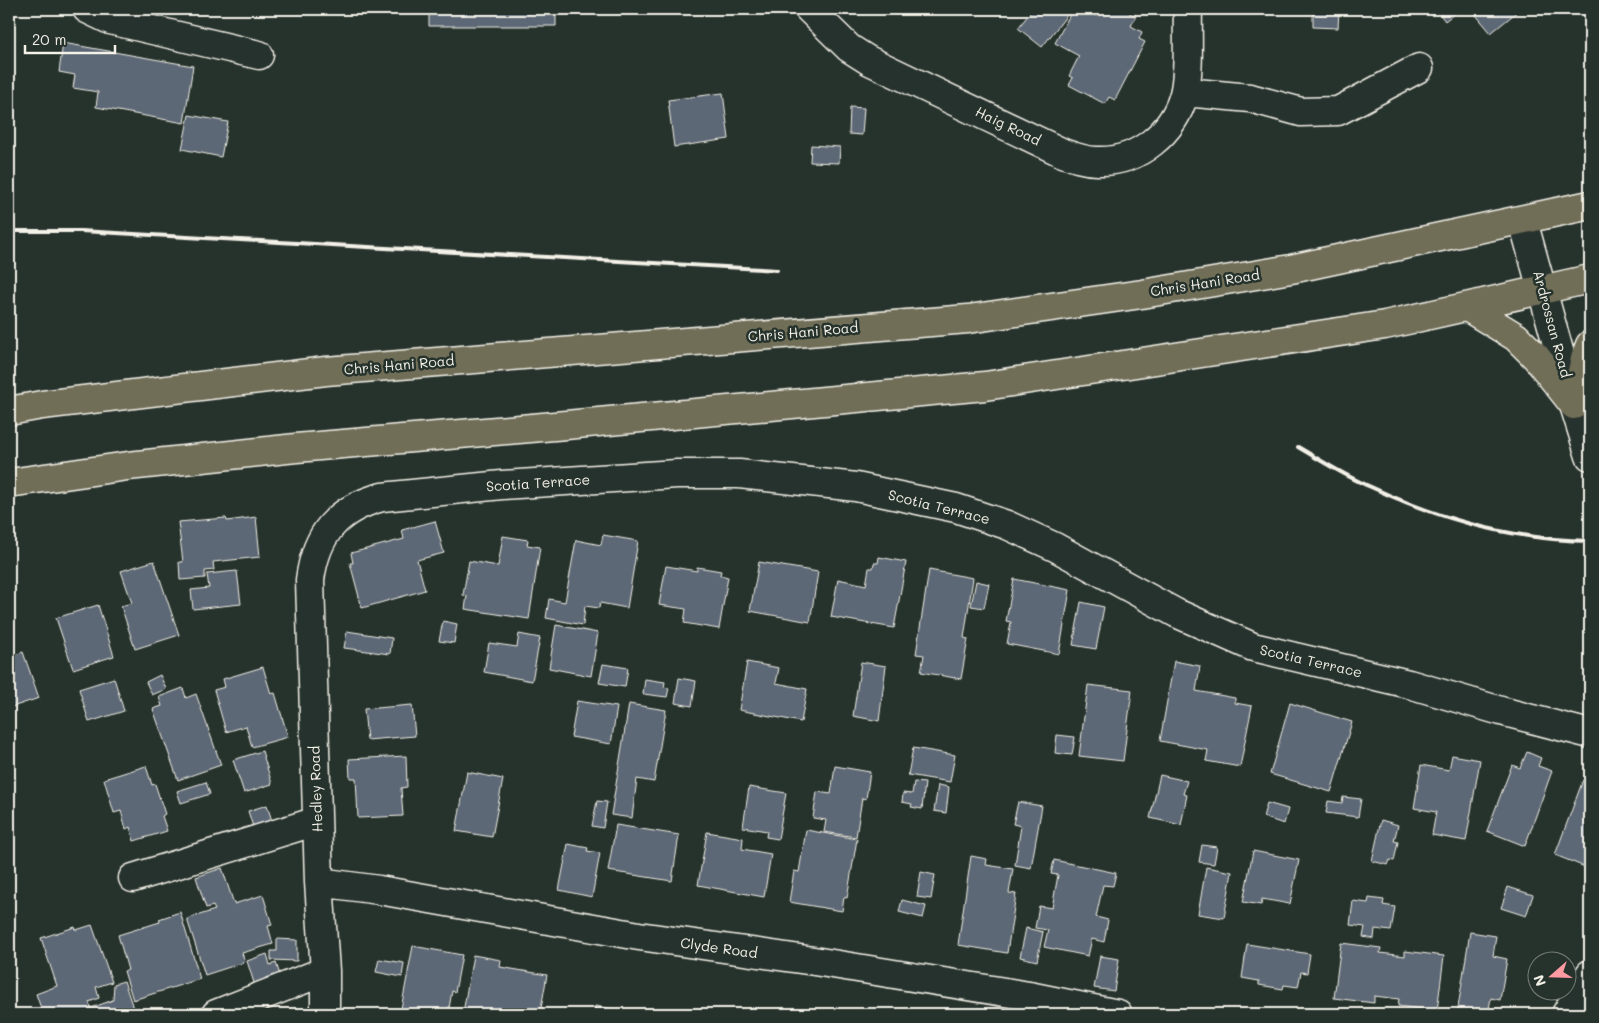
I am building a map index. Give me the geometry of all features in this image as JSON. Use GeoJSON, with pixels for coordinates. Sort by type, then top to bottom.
{"type":"FeatureCollection","features":[{"type":"Feature","properties":{"kind":"main road","name":"Chris Hani Road"},"geometry":{"type":"LineString","coordinates":[[9,411],[51,404],[326,371],[968,319],[1142,294],[1291,269],[1590,205]]}},
{"type":"Feature","properties":{"kind":"main road"},"geometry":{"type":"LineString","coordinates":[[9,482],[128,466],[296,448],[985,386],[1385,325],[1590,279]]}},
{"type":"Feature","properties":{"kind":"main road"},"geometry":{"type":"LineString","coordinates":[[1467,307],[1516,337],[1536,356],[1574,405]]}},
{"type":"Feature","properties":{"kind":"main road"},"geometry":{"type":"LineString","coordinates":[[1574,405],[1590,345]]}},
{"type":"Feature","properties":{"kind":"street"},"geometry":{"type":"LineString","coordinates":[[87,9],[110,20],[259,55]]}},
{"type":"Feature","properties":{"kind":"street","name":"Haig Road"},"geometry":{"type":"LineString","coordinates":[[809,9],[849,48],[868,60],[1063,153],[1080,159],[1115,160],[1132,155],[1148,147],[1172,123],[1179,108],[1186,84]]}},
{"type":"Feature","properties":{"kind":"street"},"geometry":{"type":"LineString","coordinates":[[1188,9],[1186,84],[1250,98],[1301,112],[1338,111],[1419,68]]}},
{"type":"Feature","properties":{"kind":"street","name":"Ardrossan Road"},"geometry":{"type":"LineString","coordinates":[[1523,220],[1590,456]]}},
{"type":"Feature","properties":{"kind":"street","name":"Scotia Terrace"},"geometry":{"type":"LineString","coordinates":[[312,563],[326,532],[338,518],[351,508],[366,501],[382,497],[502,485],[677,474],[739,474],[856,487],[956,508],[1007,525],[1055,547],[1176,613],[1253,647],[1409,684],[1590,734]]}},
{"type":"Feature","properties":{"kind":"street","name":"Hedley Road"},"geometry":{"type":"LineString","coordinates":[[312,563],[310,589],[319,882],[325,971],[325,1014]]}},
{"type":"Feature","properties":{"kind":"street"},"geometry":{"type":"LineString","coordinates":[[133,878],[318,821]]}},
{"type":"Feature","properties":{"kind":"street","name":"Clyde Road"},"geometry":{"type":"LineString","coordinates":[[319,882],[378,890],[639,936],[814,961],[1029,996],[1118,1014]]}},
{"type":"Feature","properties":{"kind":"street"},"geometry":{"type":"LineString","coordinates":[[216,1014],[325,971]]}},
{"type":"Feature","properties":{"kind":"street"},"geometry":{"type":"LineString","coordinates":[[1575,1012],[1590,974]]}},
{"type":"Feature","properties":{"kind":"building"},"geometry":{"type":"Polygon","coordinates":[[[429,9],[556,9],[556,26],[429,26],[429,9]]]}},
{"type":"Feature","properties":{"kind":"building"},"geometry":{"type":"Polygon","coordinates":[[[1033,9],[1071,10],[1042,47],[1018,28],[1033,9]]]}},
{"type":"Feature","properties":{"kind":"building"},"geometry":{"type":"Polygon","coordinates":[[[1073,9],[1083,9],[1096,16],[1100,9],[1106,13],[1108,9],[1122,9],[1136,16],[1131,26],[1142,32],[1139,39],[1145,42],[1115,100],[1109,97],[1105,104],[1069,85],[1073,78],[1069,76],[1079,56],[1055,43],[1073,9]]]}},
{"type":"Feature","properties":{"kind":"building"},"geometry":{"type":"Polygon","coordinates":[[[1265,9],[1348,9],[1348,11],[1265,9]]]}},
{"type":"Feature","properties":{"kind":"building"},"geometry":{"type":"Polygon","coordinates":[[[1436,9],[1460,9],[1445,21],[1436,9]]]}},
{"type":"Feature","properties":{"kind":"building"},"geometry":{"type":"Polygon","coordinates":[[[1471,9],[1516,9],[1518,11],[1491,33],[1471,9]]]}},
{"type":"Feature","properties":{"kind":"building"},"geometry":{"type":"Polygon","coordinates":[[[1313,10],[1339,10],[1338,28],[1313,27],[1313,10]]]}},
{"type":"Feature","properties":{"kind":"building"},"geometry":{"type":"Polygon","coordinates":[[[63,43],[193,66],[184,123],[96,107],[98,92],[73,88],[75,75],[59,72],[63,43]]]}},
{"type":"Feature","properties":{"kind":"building"},"geometry":{"type":"Polygon","coordinates":[[[723,93],[729,139],[674,147],[668,100],[723,93]]]}},
{"type":"Feature","properties":{"kind":"building"},"geometry":{"type":"Polygon","coordinates":[[[850,107],[864,108],[862,135],[849,134],[850,107]]]}},
{"type":"Feature","properties":{"kind":"building"},"geometry":{"type":"Polygon","coordinates":[[[189,115],[228,122],[221,157],[182,149],[189,115]]]}},
{"type":"Feature","properties":{"kind":"building"},"geometry":{"type":"Polygon","coordinates":[[[811,145],[840,147],[839,163],[810,162],[811,145]]]}},
{"type":"Feature","properties":{"kind":"building"},"geometry":{"type":"Polygon","coordinates":[[[256,517],[260,557],[213,562],[214,570],[205,571],[205,578],[180,580],[179,562],[183,562],[178,522],[226,518],[227,521],[256,517]]]}},
{"type":"Feature","properties":{"kind":"building"},"geometry":{"type":"Polygon","coordinates":[[[435,521],[444,553],[417,560],[425,590],[362,608],[350,563],[353,563],[351,553],[404,539],[402,530],[435,521]]]}},
{"type":"Feature","properties":{"kind":"building"},"geometry":{"type":"Polygon","coordinates":[[[603,535],[638,541],[627,608],[600,603],[599,608],[585,606],[583,625],[546,618],[549,599],[565,602],[576,540],[601,545],[603,535]]]}},
{"type":"Feature","properties":{"kind":"building"},"geometry":{"type":"Polygon","coordinates":[[[503,536],[528,540],[527,545],[540,547],[529,619],[465,609],[467,596],[463,595],[469,561],[498,566],[503,536]]]}},
{"type":"Feature","properties":{"kind":"building"},"geometry":{"type":"Polygon","coordinates":[[[879,557],[906,562],[894,628],[831,617],[838,579],[866,585],[869,568],[873,568],[874,563],[878,563],[879,557]]]}},
{"type":"Feature","properties":{"kind":"building"},"geometry":{"type":"Polygon","coordinates":[[[154,561],[179,635],[135,649],[121,606],[132,603],[121,571],[154,561]]]}},
{"type":"Feature","properties":{"kind":"building"},"geometry":{"type":"Polygon","coordinates":[[[759,562],[818,572],[810,622],[750,611],[759,562]]]}},
{"type":"Feature","properties":{"kind":"building"},"geometry":{"type":"Polygon","coordinates":[[[666,566],[697,571],[697,567],[721,571],[720,575],[728,577],[719,629],[684,623],[686,609],[659,605],[666,566]]]}},
{"type":"Feature","properties":{"kind":"building"},"geometry":{"type":"Polygon","coordinates":[[[929,570],[973,578],[964,638],[968,639],[961,679],[921,672],[924,655],[916,654],[929,570]]]}},
{"type":"Feature","properties":{"kind":"building"},"geometry":{"type":"Polygon","coordinates":[[[237,571],[241,604],[193,609],[191,590],[209,588],[207,574],[237,571]]]}},
{"type":"Feature","properties":{"kind":"building"},"geometry":{"type":"Polygon","coordinates":[[[1014,579],[1070,590],[1059,654],[1007,644],[1011,622],[1006,621],[1014,579]]]}},
{"type":"Feature","properties":{"kind":"building"},"geometry":{"type":"Polygon","coordinates":[[[976,581],[989,584],[984,608],[971,606],[976,581]]]}},
{"type":"Feature","properties":{"kind":"building"},"geometry":{"type":"Polygon","coordinates":[[[1081,602],[1104,607],[1096,649],[1073,645],[1081,602]]]}},
{"type":"Feature","properties":{"kind":"building"},"geometry":{"type":"Polygon","coordinates":[[[98,605],[114,656],[73,669],[56,618],[98,605]]]}},
{"type":"Feature","properties":{"kind":"building"},"geometry":{"type":"Polygon","coordinates":[[[443,621],[457,624],[454,643],[439,641],[443,621]]]}},
{"type":"Feature","properties":{"kind":"building"},"geometry":{"type":"Polygon","coordinates":[[[556,625],[598,633],[591,676],[549,668],[556,625]]]}},
{"type":"Feature","properties":{"kind":"building"},"geometry":{"type":"Polygon","coordinates":[[[347,631],[392,638],[390,654],[344,648],[347,631]]]}},
{"type":"Feature","properties":{"kind":"building"},"geometry":{"type":"Polygon","coordinates":[[[519,634],[540,638],[532,681],[484,672],[489,643],[517,647],[519,634]]]}},
{"type":"Feature","properties":{"kind":"building"},"geometry":{"type":"Polygon","coordinates":[[[23,652],[39,698],[9,708],[9,657],[23,652]]]}},
{"type":"Feature","properties":{"kind":"building"},"geometry":{"type":"Polygon","coordinates":[[[1174,661],[1200,666],[1196,691],[1235,698],[1235,703],[1252,706],[1240,767],[1206,761],[1208,750],[1160,741],[1174,661]]]}},
{"type":"Feature","properties":{"kind":"building"},"geometry":{"type":"Polygon","coordinates":[[[747,662],[779,668],[776,683],[807,689],[801,722],[739,710],[747,662]]]}},
{"type":"Feature","properties":{"kind":"building"},"geometry":{"type":"Polygon","coordinates":[[[861,662],[886,666],[879,721],[853,716],[861,662]]]}},
{"type":"Feature","properties":{"kind":"building"},"geometry":{"type":"Polygon","coordinates":[[[603,664],[628,668],[625,687],[599,683],[603,664]]]}},
{"type":"Feature","properties":{"kind":"building"},"geometry":{"type":"Polygon","coordinates":[[[263,667],[271,694],[275,693],[288,737],[252,747],[246,726],[226,732],[214,690],[225,687],[223,679],[263,667]]]}},
{"type":"Feature","properties":{"kind":"building"},"geometry":{"type":"Polygon","coordinates":[[[160,675],[166,689],[152,695],[146,682],[160,675]]]}},
{"type":"Feature","properties":{"kind":"building"},"geometry":{"type":"Polygon","coordinates":[[[114,678],[124,711],[89,722],[79,689],[114,678]]]}},
{"type":"Feature","properties":{"kind":"building"},"geometry":{"type":"Polygon","coordinates":[[[679,678],[696,681],[692,706],[675,703],[679,678]]]}},
{"type":"Feature","properties":{"kind":"building"},"geometry":{"type":"Polygon","coordinates":[[[645,679],[665,682],[664,687],[669,688],[667,697],[643,694],[645,679]]]}},
{"type":"Feature","properties":{"kind":"building"},"geometry":{"type":"Polygon","coordinates":[[[1088,685],[1132,690],[1123,761],[1079,756],[1088,685]]]}},
{"type":"Feature","properties":{"kind":"building"},"geometry":{"type":"Polygon","coordinates":[[[183,688],[186,698],[196,694],[221,765],[178,780],[153,709],[162,706],[159,697],[183,688]]]}},
{"type":"Feature","properties":{"kind":"building"},"geometry":{"type":"Polygon","coordinates":[[[577,701],[617,707],[611,744],[571,737],[577,701]]]}},
{"type":"Feature","properties":{"kind":"building"},"geometry":{"type":"Polygon","coordinates":[[[1290,703],[1352,722],[1331,792],[1270,774],[1290,703]]]}},
{"type":"Feature","properties":{"kind":"building"},"geometry":{"type":"Polygon","coordinates":[[[629,704],[666,710],[654,782],[637,779],[632,818],[611,815],[629,704]]]}},
{"type":"Feature","properties":{"kind":"building"},"geometry":{"type":"Polygon","coordinates":[[[412,705],[415,736],[367,740],[364,709],[412,705]]]}},
{"type":"Feature","properties":{"kind":"building"},"geometry":{"type":"Polygon","coordinates":[[[1057,735],[1075,737],[1072,755],[1055,753],[1057,735]]]}},
{"type":"Feature","properties":{"kind":"building"},"geometry":{"type":"Polygon","coordinates":[[[913,748],[955,755],[950,782],[908,775],[913,748]]]}},
{"type":"Feature","properties":{"kind":"building"},"geometry":{"type":"Polygon","coordinates":[[[262,751],[272,784],[244,793],[233,760],[262,751]]]}},
{"type":"Feature","properties":{"kind":"building"},"geometry":{"type":"Polygon","coordinates":[[[1527,752],[1541,758],[1538,766],[1552,771],[1525,846],[1487,831],[1512,765],[1520,768],[1527,752]]]}},
{"type":"Feature","properties":{"kind":"building"},"geometry":{"type":"Polygon","coordinates":[[[1452,755],[1480,760],[1466,841],[1432,835],[1436,812],[1414,808],[1421,765],[1449,770],[1452,755]]]}},
{"type":"Feature","properties":{"kind":"building"},"geometry":{"type":"Polygon","coordinates":[[[406,756],[407,787],[401,788],[403,816],[358,818],[356,778],[350,778],[349,759],[406,756]]]}},
{"type":"Feature","properties":{"kind":"building"},"geometry":{"type":"Polygon","coordinates":[[[146,766],[152,785],[155,784],[165,814],[162,816],[167,831],[134,841],[130,827],[126,829],[121,811],[114,813],[104,779],[146,766]]]}},
{"type":"Feature","properties":{"kind":"building"},"geometry":{"type":"Polygon","coordinates":[[[835,766],[870,772],[866,799],[862,798],[856,837],[824,832],[826,820],[813,818],[817,792],[831,794],[835,766]]]}},
{"type":"Feature","properties":{"kind":"building"},"geometry":{"type":"Polygon","coordinates":[[[467,772],[503,779],[492,837],[456,831],[467,772]]]}},
{"type":"Feature","properties":{"kind":"building"},"geometry":{"type":"Polygon","coordinates":[[[1160,775],[1187,781],[1183,794],[1187,795],[1181,825],[1150,818],[1160,775]]]}},
{"type":"Feature","properties":{"kind":"building"},"geometry":{"type":"Polygon","coordinates":[[[1583,780],[1590,783],[1590,869],[1555,855],[1583,780]]]}},
{"type":"Feature","properties":{"kind":"building"},"geometry":{"type":"Polygon","coordinates":[[[206,782],[210,794],[181,803],[177,791],[206,782]]]}},
{"type":"Feature","properties":{"kind":"building"},"geometry":{"type":"Polygon","coordinates":[[[914,782],[925,783],[922,809],[911,807],[912,804],[902,802],[903,793],[912,794],[914,782]]]}},
{"type":"Feature","properties":{"kind":"building"},"geometry":{"type":"Polygon","coordinates":[[[938,785],[949,787],[946,813],[934,811],[938,785]]]}},
{"type":"Feature","properties":{"kind":"building"},"geometry":{"type":"Polygon","coordinates":[[[749,787],[786,793],[778,839],[766,837],[767,831],[743,827],[749,787]]]}},
{"type":"Feature","properties":{"kind":"building"},"geometry":{"type":"Polygon","coordinates":[[[1343,797],[1361,799],[1358,817],[1326,813],[1328,801],[1342,803],[1343,797]]]}},
{"type":"Feature","properties":{"kind":"building"},"geometry":{"type":"Polygon","coordinates":[[[597,801],[607,802],[603,828],[592,826],[597,801]]]}},
{"type":"Feature","properties":{"kind":"building"},"geometry":{"type":"Polygon","coordinates":[[[1018,802],[1042,806],[1031,868],[1015,865],[1021,826],[1013,824],[1018,802]]]}},
{"type":"Feature","properties":{"kind":"building"},"geometry":{"type":"Polygon","coordinates":[[[1267,803],[1288,809],[1284,824],[1263,817],[1267,803]]]}},
{"type":"Feature","properties":{"kind":"building"},"geometry":{"type":"Polygon","coordinates":[[[267,805],[272,821],[253,827],[248,811],[267,805]]]}},
{"type":"Feature","properties":{"kind":"building"},"geometry":{"type":"Polygon","coordinates":[[[1381,820],[1398,825],[1394,841],[1398,842],[1394,861],[1390,860],[1388,865],[1372,861],[1381,820]]]}},
{"type":"Feature","properties":{"kind":"building"},"geometry":{"type":"Polygon","coordinates":[[[616,825],[679,835],[672,881],[608,871],[616,825]]]}},
{"type":"Feature","properties":{"kind":"building"},"geometry":{"type":"Polygon","coordinates":[[[806,830],[857,839],[847,898],[844,897],[842,911],[789,902],[794,871],[799,872],[806,830]]]}},
{"type":"Feature","properties":{"kind":"building"},"geometry":{"type":"Polygon","coordinates":[[[707,832],[743,838],[742,849],[771,854],[764,897],[698,885],[707,832]]]}},
{"type":"Feature","properties":{"kind":"building"},"geometry":{"type":"Polygon","coordinates":[[[568,844],[588,848],[587,851],[600,853],[592,897],[559,890],[568,844]]]}},
{"type":"Feature","properties":{"kind":"building"},"geometry":{"type":"Polygon","coordinates":[[[1202,845],[1217,847],[1214,864],[1199,862],[1202,845]]]}},
{"type":"Feature","properties":{"kind":"building"},"geometry":{"type":"Polygon","coordinates":[[[1253,851],[1299,860],[1290,904],[1262,899],[1261,905],[1243,902],[1253,851]]]}},
{"type":"Feature","properties":{"kind":"building"},"geometry":{"type":"Polygon","coordinates":[[[971,856],[987,859],[986,865],[1013,869],[1009,893],[1016,894],[1007,953],[958,945],[971,856]]]}},
{"type":"Feature","properties":{"kind":"building"},"geometry":{"type":"Polygon","coordinates":[[[1054,860],[1116,873],[1113,886],[1103,885],[1096,917],[1108,920],[1104,942],[1092,939],[1088,956],[1044,947],[1048,930],[1035,928],[1039,906],[1052,908],[1058,875],[1051,874],[1054,860]]]}},
{"type":"Feature","properties":{"kind":"building"},"geometry":{"type":"Polygon","coordinates":[[[1206,867],[1232,872],[1224,918],[1198,914],[1206,867]]]}},
{"type":"Feature","properties":{"kind":"building"},"geometry":{"type":"Polygon","coordinates":[[[222,868],[234,904],[263,895],[272,925],[268,926],[273,944],[242,953],[245,962],[205,975],[187,919],[215,910],[213,906],[206,908],[196,877],[222,868]]]}},
{"type":"Feature","properties":{"kind":"building"},"geometry":{"type":"Polygon","coordinates":[[[921,872],[935,875],[931,899],[917,897],[921,872]]]}},
{"type":"Feature","properties":{"kind":"building"},"geometry":{"type":"Polygon","coordinates":[[[1508,887],[1533,895],[1526,916],[1501,908],[1508,887]]]}},
{"type":"Feature","properties":{"kind":"building"},"geometry":{"type":"Polygon","coordinates":[[[1369,898],[1384,900],[1383,905],[1395,907],[1391,931],[1375,929],[1374,939],[1363,937],[1365,927],[1350,925],[1353,901],[1368,903],[1369,898]]]}},
{"type":"Feature","properties":{"kind":"building"},"geometry":{"type":"Polygon","coordinates":[[[902,900],[926,906],[923,918],[899,912],[902,900]]]}},
{"type":"Feature","properties":{"kind":"building"},"geometry":{"type":"Polygon","coordinates":[[[180,912],[200,979],[133,1000],[124,971],[128,970],[118,935],[160,922],[159,919],[180,912]]]}},
{"type":"Feature","properties":{"kind":"building"},"geometry":{"type":"Polygon","coordinates":[[[92,925],[112,982],[96,987],[99,998],[89,1002],[91,1008],[113,1000],[114,984],[124,981],[135,1014],[43,1014],[36,994],[57,986],[41,938],[75,927],[76,930],[92,925]]]}},
{"type":"Feature","properties":{"kind":"building"},"geometry":{"type":"Polygon","coordinates":[[[1026,928],[1043,932],[1037,961],[1020,957],[1026,928]]]}},
{"type":"Feature","properties":{"kind":"building"},"geometry":{"type":"Polygon","coordinates":[[[1470,932],[1496,936],[1493,956],[1507,959],[1500,1000],[1491,998],[1488,1014],[1457,1014],[1470,932]]]}},
{"type":"Feature","properties":{"kind":"building"},"geometry":{"type":"Polygon","coordinates":[[[277,939],[297,940],[297,961],[271,960],[271,951],[277,951],[277,939]]]}},
{"type":"Feature","properties":{"kind":"building"},"geometry":{"type":"Polygon","coordinates":[[[1341,943],[1381,948],[1380,953],[1405,956],[1405,951],[1444,956],[1437,1011],[1398,1006],[1399,999],[1374,996],[1374,1003],[1334,998],[1341,943]]]}},
{"type":"Feature","properties":{"kind":"building"},"geometry":{"type":"Polygon","coordinates":[[[1247,944],[1310,954],[1307,973],[1301,972],[1298,987],[1284,985],[1283,989],[1259,985],[1259,981],[1242,978],[1247,944]]]}},
{"type":"Feature","properties":{"kind":"building"},"geometry":{"type":"Polygon","coordinates":[[[413,946],[462,955],[455,992],[452,991],[448,1014],[400,1014],[413,946]]]}},
{"type":"Feature","properties":{"kind":"building"},"geometry":{"type":"Polygon","coordinates":[[[267,954],[270,965],[276,963],[280,975],[254,983],[247,961],[267,954]]]}},
{"type":"Feature","properties":{"kind":"building"},"geometry":{"type":"Polygon","coordinates":[[[473,955],[501,960],[500,967],[547,975],[540,1014],[520,1014],[493,1009],[492,1014],[463,1013],[473,955]]]}},
{"type":"Feature","properties":{"kind":"building"},"geometry":{"type":"Polygon","coordinates":[[[1100,956],[1119,959],[1114,991],[1094,988],[1100,956]]]}},
{"type":"Feature","properties":{"kind":"building"},"geometry":{"type":"Polygon","coordinates":[[[379,959],[404,963],[402,977],[376,972],[379,959]]]}},
{"type":"Feature","properties":{"kind":"building"},"geometry":{"type":"Polygon","coordinates":[[[595,1006],[635,1013],[635,1014],[594,1014],[595,1006]]]}},
{"type":"Feature","properties":{"kind":"railway"},"geometry":{"type":"LineString","coordinates":[[9,231],[81,231],[777,270]]}},
{"type":"Feature","properties":{"kind":"railway"},"geometry":{"type":"LineString","coordinates":[[1298,447],[1361,483],[1423,509],[1450,518],[1478,526],[1534,537],[1590,541]]}}]}
